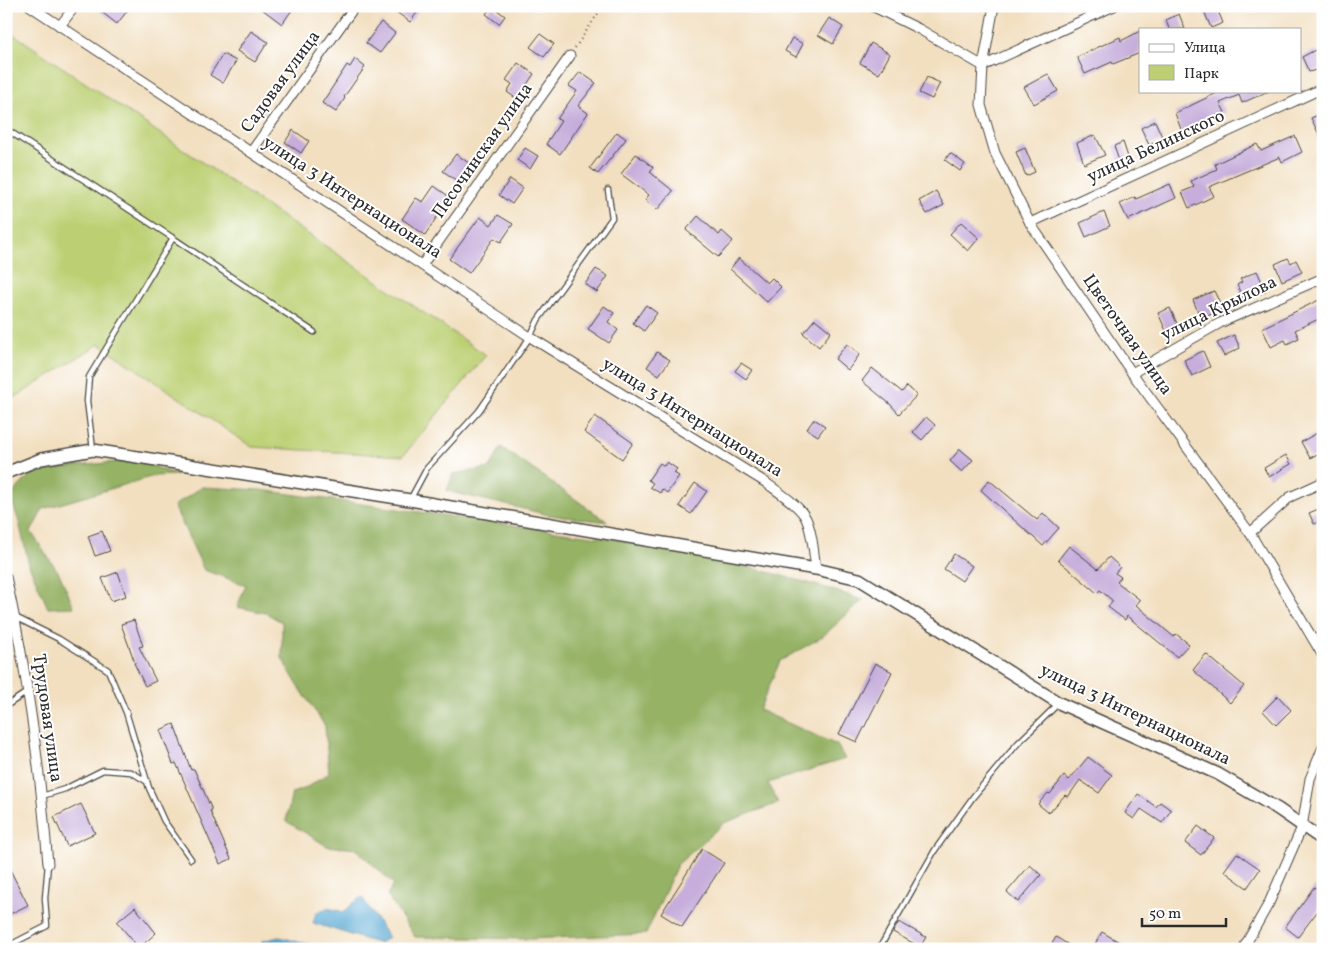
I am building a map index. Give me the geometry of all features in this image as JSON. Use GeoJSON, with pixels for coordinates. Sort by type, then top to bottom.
{"type":"FeatureCollection","features":[{"type":"Feature","properties":{"kind":"street","name":"улица 3 Интернационала"},"geometry":{"type":"LineString","coordinates":[[30,6],[530,336],[765,482],[788,500],[804,516],[813,542],[816,569],[859,580],[1059,703],[1218,774],[1278,809],[1323,840]]}},
{"type":"Feature","properties":{"kind":"street"},"geometry":{"type":"LineString","coordinates":[[60,26],[75,6]]}},
{"type":"Feature","properties":{"kind":"street","name":"Садовая улица"},"geometry":{"type":"LineString","coordinates":[[251,152],[355,6]]}},
{"type":"Feature","properties":{"kind":"street"},"geometry":{"type":"LineString","coordinates":[[872,6],[919,29],[983,66],[1114,6]]}},
{"type":"Feature","properties":{"kind":"street","name":"Цветочная улица"},"geometry":{"type":"LineString","coordinates":[[994,6],[983,66],[981,105],[995,153],[1030,223],[1132,372],[1250,533],[1323,656]]}},
{"type":"Feature","properties":{"kind":"street","name":"Песочинская улица"},"geometry":{"type":"LineString","coordinates":[[422,265],[570,56]]}},
{"type":"Feature","properties":{"kind":"street","name":"улица Белинского"},"geometry":{"type":"LineString","coordinates":[[1030,223],[1323,88]]}},
{"type":"Feature","properties":{"kind":"street","name":"улица Крылова"},"geometry":{"type":"LineString","coordinates":[[1132,372],[1220,323],[1323,278]]}},
{"type":"Feature","properties":{"kind":"street"},"geometry":{"type":"LineString","coordinates":[[6,473],[41,459],[93,450],[410,500],[816,569]]}},
{"type":"Feature","properties":{"kind":"street"},"geometry":{"type":"LineString","coordinates":[[1250,533],[1290,497],[1323,482]]}},
{"type":"Feature","properties":{"kind":"street","name":"Трудовая улица"},"geometry":{"type":"LineString","coordinates":[[6,577],[15,617],[27,692],[42,796],[48,864]]}},
{"type":"Feature","properties":{"kind":"street"},"geometry":{"type":"LineString","coordinates":[[1243,949],[1269,903],[1302,827],[1310,779],[1323,747]]}},
{"type":"Feature","properties":{"kind":"lane"},"geometry":{"type":"LineString","coordinates":[[6,129],[314,332]]}},
{"type":"Feature","properties":{"kind":"lane"},"geometry":{"type":"LineString","coordinates":[[410,500],[427,468],[479,411],[530,336],[538,320],[612,218],[608,190]]}},
{"type":"Feature","properties":{"kind":"lane"},"geometry":{"type":"LineString","coordinates":[[93,450],[87,401],[89,377],[173,238]]}},
{"type":"Feature","properties":{"kind":"lane"},"geometry":{"type":"LineString","coordinates":[[15,617],[59,638],[108,670],[126,712],[146,781],[164,821],[191,859]]}},
{"type":"Feature","properties":{"kind":"lane"},"geometry":{"type":"LineString","coordinates":[[6,706],[27,692]]}},
{"type":"Feature","properties":{"kind":"lane"},"geometry":{"type":"LineString","coordinates":[[879,949],[935,850],[973,796],[1018,743],[1059,703]]}},
{"type":"Feature","properties":{"kind":"lane"},"geometry":{"type":"LineString","coordinates":[[42,796],[65,789],[103,770],[131,772],[146,781]]}},
{"type":"Feature","properties":{"kind":"lane"},"geometry":{"type":"LineString","coordinates":[[6,947],[47,926],[45,898],[48,864]]}},
{"type":"Feature","properties":{"kind":"path"},"geometry":{"type":"LineString","coordinates":[[570,56],[603,6]]}},
{"type":"Feature","properties":{"kind":"green space"},"geometry":{"type":"Polygon","coordinates":[[[6,29],[486,355],[403,456],[252,447],[99,344],[6,403],[6,29]]]}},
{"type":"Feature","properties":{"kind":"green space"},"geometry":{"type":"Polygon","coordinates":[[[501,447],[608,522],[549,515],[447,491],[453,474],[490,468],[501,447]]]}},
{"type":"Feature","properties":{"kind":"green space"},"geometry":{"type":"Polygon","coordinates":[[[137,460],[177,475],[154,476],[43,509],[31,532],[59,573],[74,607],[48,608],[29,565],[19,522],[10,496],[32,473],[76,466],[137,460]]]}},
{"type":"Feature","properties":{"kind":"green space"},"geometry":{"type":"Polygon","coordinates":[[[202,487],[261,490],[678,548],[823,587],[863,600],[822,637],[780,661],[759,710],[837,745],[845,759],[768,783],[778,803],[724,823],[677,865],[646,934],[529,939],[415,937],[387,895],[394,884],[356,849],[327,846],[286,821],[292,793],[304,789],[329,773],[325,726],[282,658],[282,622],[266,613],[237,607],[246,585],[204,570],[174,506],[202,487]]]}},
{"type":"Feature","properties":{"kind":"water"},"geometry":{"type":"Polygon","coordinates":[[[362,897],[388,937],[380,944],[313,923],[316,913],[327,908],[345,912],[362,897]]]}},
{"type":"Feature","properties":{"kind":"water"},"geometry":{"type":"Polygon","coordinates":[[[279,937],[328,949],[261,949],[262,941],[279,937]]]}},
{"type":"Feature","properties":{"kind":"building"},"geometry":{"type":"Polygon","coordinates":[[[94,6],[131,6],[117,24],[94,6]]]}},
{"type":"Feature","properties":{"kind":"building"},"geometry":{"type":"Polygon","coordinates":[[[258,6],[287,6],[292,10],[282,24],[258,6]]]}},
{"type":"Feature","properties":{"kind":"building"},"geometry":{"type":"Polygon","coordinates":[[[388,6],[422,6],[410,22],[388,6]]]}},
{"type":"Feature","properties":{"kind":"building"},"geometry":{"type":"Polygon","coordinates":[[[492,6],[505,16],[499,24],[486,14],[492,6]]]}},
{"type":"Feature","properties":{"kind":"building"},"geometry":{"type":"Polygon","coordinates":[[[1202,6],[1216,6],[1223,23],[1211,28],[1202,6]]]}},
{"type":"Feature","properties":{"kind":"building"},"geometry":{"type":"Polygon","coordinates":[[[1179,14],[1185,28],[1169,28],[1166,20],[1179,14]]]}},
{"type":"Feature","properties":{"kind":"building"},"geometry":{"type":"Polygon","coordinates":[[[829,18],[843,27],[833,44],[818,35],[829,18]]]}},
{"type":"Feature","properties":{"kind":"building"},"geometry":{"type":"Polygon","coordinates":[[[381,22],[395,33],[380,53],[366,43],[381,22]]]}},
{"type":"Feature","properties":{"kind":"building"},"geometry":{"type":"Polygon","coordinates":[[[251,31],[268,42],[255,62],[237,51],[251,31]]]}},
{"type":"Feature","properties":{"kind":"building"},"geometry":{"type":"Polygon","coordinates":[[[1139,32],[1139,53],[1113,64],[1112,62],[1085,74],[1077,57],[1120,37],[1121,41],[1139,32]]]}},
{"type":"Feature","properties":{"kind":"building"},"geometry":{"type":"Polygon","coordinates":[[[540,34],[554,44],[544,57],[530,47],[540,34]]]}},
{"type":"Feature","properties":{"kind":"building"},"geometry":{"type":"Polygon","coordinates":[[[792,38],[803,44],[796,57],[785,51],[792,38]]]}},
{"type":"Feature","properties":{"kind":"building"},"geometry":{"type":"Polygon","coordinates":[[[871,43],[890,54],[879,74],[860,63],[871,43]]]}},
{"type":"Feature","properties":{"kind":"building"},"geometry":{"type":"Polygon","coordinates":[[[1315,50],[1323,68],[1309,72],[1302,57],[1315,50]]]}},
{"type":"Feature","properties":{"kind":"building"},"geometry":{"type":"Polygon","coordinates":[[[223,54],[236,61],[223,83],[210,75],[223,54]]]}},
{"type":"Feature","properties":{"kind":"building"},"geometry":{"type":"Polygon","coordinates":[[[355,59],[365,67],[336,112],[322,103],[347,65],[350,67],[355,59]]]}},
{"type":"Feature","properties":{"kind":"building"},"geometry":{"type":"Polygon","coordinates":[[[518,63],[534,74],[517,99],[507,92],[512,84],[506,80],[518,63]]]}},
{"type":"Feature","properties":{"kind":"building"},"geometry":{"type":"Polygon","coordinates":[[[580,72],[596,83],[578,106],[588,113],[560,154],[546,144],[561,121],[557,119],[577,91],[569,86],[580,72]]]}},
{"type":"Feature","properties":{"kind":"building"},"geometry":{"type":"Polygon","coordinates":[[[1048,74],[1058,91],[1034,104],[1024,87],[1048,74]]]}},
{"type":"Feature","properties":{"kind":"building"},"geometry":{"type":"Polygon","coordinates":[[[927,77],[940,83],[932,99],[919,93],[927,77]]]}},
{"type":"Feature","properties":{"kind":"building"},"geometry":{"type":"Polygon","coordinates":[[[1219,92],[1267,92],[1242,103],[1239,95],[1220,103],[1225,112],[1182,132],[1175,113],[1219,92]]]}},
{"type":"Feature","properties":{"kind":"building"},"geometry":{"type":"Polygon","coordinates":[[[1323,113],[1323,143],[1311,118],[1323,113]]]}},
{"type":"Feature","properties":{"kind":"building"},"geometry":{"type":"Polygon","coordinates":[[[1155,121],[1163,139],[1149,145],[1141,128],[1155,121]]]}},
{"type":"Feature","properties":{"kind":"building"},"geometry":{"type":"Polygon","coordinates":[[[293,130],[309,141],[301,153],[285,142],[293,130]]]}},
{"type":"Feature","properties":{"kind":"building"},"geometry":{"type":"Polygon","coordinates":[[[617,132],[626,139],[598,174],[590,168],[617,132]]]}},
{"type":"Feature","properties":{"kind":"building"},"geometry":{"type":"Polygon","coordinates":[[[1095,135],[1105,155],[1084,164],[1077,143],[1095,135]]]}},
{"type":"Feature","properties":{"kind":"building"},"geometry":{"type":"Polygon","coordinates":[[[1295,136],[1302,152],[1282,162],[1280,157],[1209,187],[1214,196],[1189,208],[1182,192],[1194,187],[1191,181],[1217,169],[1215,164],[1257,144],[1261,151],[1295,136]]]}},
{"type":"Feature","properties":{"kind":"building"},"geometry":{"type":"Polygon","coordinates":[[[1123,142],[1128,157],[1119,161],[1114,146],[1123,142]]]}},
{"type":"Feature","properties":{"kind":"building"},"geometry":{"type":"Polygon","coordinates":[[[525,148],[538,156],[530,169],[517,160],[525,148]]]}},
{"type":"Feature","properties":{"kind":"building"},"geometry":{"type":"Polygon","coordinates":[[[1025,148],[1035,172],[1026,176],[1016,152],[1025,148]]]}},
{"type":"Feature","properties":{"kind":"building"},"geometry":{"type":"Polygon","coordinates":[[[950,153],[965,164],[960,171],[945,160],[950,153]]]}},
{"type":"Feature","properties":{"kind":"building"},"geometry":{"type":"Polygon","coordinates":[[[456,154],[473,166],[460,183],[443,171],[456,154]]]}},
{"type":"Feature","properties":{"kind":"building"},"geometry":{"type":"Polygon","coordinates":[[[636,154],[653,167],[650,172],[673,191],[657,210],[645,200],[649,195],[621,174],[636,154]]]}},
{"type":"Feature","properties":{"kind":"building"},"geometry":{"type":"Polygon","coordinates":[[[510,179],[523,188],[512,204],[499,195],[510,179]]]}},
{"type":"Feature","properties":{"kind":"building"},"geometry":{"type":"Polygon","coordinates":[[[1170,184],[1176,198],[1128,220],[1120,204],[1170,184]]]}},
{"type":"Feature","properties":{"kind":"building"},"geometry":{"type":"Polygon","coordinates":[[[434,186],[450,197],[425,235],[402,219],[416,198],[423,202],[434,186]]]}},
{"type":"Feature","properties":{"kind":"building"},"geometry":{"type":"Polygon","coordinates":[[[936,191],[944,205],[927,214],[919,201],[936,191]]]}},
{"type":"Feature","properties":{"kind":"building"},"geometry":{"type":"Polygon","coordinates":[[[1104,212],[1110,226],[1086,237],[1080,223],[1104,212]]]}},
{"type":"Feature","properties":{"kind":"building"},"geometry":{"type":"Polygon","coordinates":[[[498,215],[513,224],[501,242],[494,238],[469,273],[449,259],[480,217],[491,225],[498,215]]]}},
{"type":"Feature","properties":{"kind":"building"},"geometry":{"type":"Polygon","coordinates":[[[698,216],[719,235],[722,231],[733,241],[718,257],[686,230],[698,216]]]}},
{"type":"Feature","properties":{"kind":"building"},"geometry":{"type":"Polygon","coordinates":[[[961,222],[979,238],[968,251],[950,234],[961,222]]]}},
{"type":"Feature","properties":{"kind":"building"},"geometry":{"type":"Polygon","coordinates":[[[739,258],[767,283],[772,278],[781,287],[767,302],[730,269],[739,258]]]}},
{"type":"Feature","properties":{"kind":"building"},"geometry":{"type":"Polygon","coordinates":[[[1288,258],[1291,263],[1296,260],[1302,272],[1282,281],[1275,264],[1288,258]]]}},
{"type":"Feature","properties":{"kind":"building"},"geometry":{"type":"Polygon","coordinates":[[[596,269],[608,276],[597,292],[585,284],[596,269]]]}},
{"type":"Feature","properties":{"kind":"building"},"geometry":{"type":"Polygon","coordinates":[[[1257,271],[1266,291],[1244,301],[1237,285],[1242,282],[1240,279],[1257,271]]]}},
{"type":"Feature","properties":{"kind":"building"},"geometry":{"type":"Polygon","coordinates":[[[1214,291],[1223,309],[1201,319],[1193,300],[1214,291]]]}},
{"type":"Feature","properties":{"kind":"building"},"geometry":{"type":"Polygon","coordinates":[[[1323,298],[1323,317],[1295,330],[1299,338],[1287,344],[1285,340],[1271,347],[1262,328],[1323,298]]]}},
{"type":"Feature","properties":{"kind":"building"},"geometry":{"type":"Polygon","coordinates":[[[646,305],[657,313],[644,331],[633,323],[646,305]]]}},
{"type":"Feature","properties":{"kind":"building"},"geometry":{"type":"Polygon","coordinates":[[[604,306],[614,313],[608,322],[618,330],[609,343],[588,329],[604,306]]]}},
{"type":"Feature","properties":{"kind":"building"},"geometry":{"type":"Polygon","coordinates":[[[1170,308],[1179,328],[1167,333],[1158,313],[1170,308]]]}},
{"type":"Feature","properties":{"kind":"building"},"geometry":{"type":"Polygon","coordinates":[[[815,319],[831,332],[819,347],[803,333],[815,319]]]}},
{"type":"Feature","properties":{"kind":"building"},"geometry":{"type":"Polygon","coordinates":[[[1234,335],[1240,348],[1224,356],[1217,343],[1234,335]]]}},
{"type":"Feature","properties":{"kind":"building"},"geometry":{"type":"Polygon","coordinates":[[[847,344],[860,354],[848,370],[835,359],[847,344]]]}},
{"type":"Feature","properties":{"kind":"building"},"geometry":{"type":"Polygon","coordinates":[[[1203,351],[1210,367],[1192,376],[1184,360],[1203,351]]]}},
{"type":"Feature","properties":{"kind":"building"},"geometry":{"type":"Polygon","coordinates":[[[657,352],[670,360],[659,375],[647,367],[657,352]]]}},
{"type":"Feature","properties":{"kind":"building"},"geometry":{"type":"Polygon","coordinates":[[[741,363],[752,370],[746,379],[735,371],[741,363]]]}},
{"type":"Feature","properties":{"kind":"building"},"geometry":{"type":"Polygon","coordinates":[[[872,368],[902,392],[907,386],[917,395],[899,414],[862,381],[872,368]]]}},
{"type":"Feature","properties":{"kind":"building"},"geometry":{"type":"Polygon","coordinates":[[[595,416],[633,443],[622,459],[584,432],[595,416]]]}},
{"type":"Feature","properties":{"kind":"building"},"geometry":{"type":"Polygon","coordinates":[[[926,417],[935,425],[922,440],[913,432],[926,417]]]}},
{"type":"Feature","properties":{"kind":"building"},"geometry":{"type":"Polygon","coordinates":[[[814,419],[825,426],[818,436],[807,429],[814,419]]]}},
{"type":"Feature","properties":{"kind":"building"},"geometry":{"type":"Polygon","coordinates":[[[1319,432],[1323,439],[1323,451],[1310,458],[1301,442],[1319,432]]]}},
{"type":"Feature","properties":{"kind":"building"},"geometry":{"type":"Polygon","coordinates":[[[960,449],[973,460],[962,472],[950,461],[960,449]]]}},
{"type":"Feature","properties":{"kind":"building"},"geometry":{"type":"Polygon","coordinates":[[[1286,455],[1291,464],[1269,477],[1264,468],[1286,455]]]}},
{"type":"Feature","properties":{"kind":"building"},"geometry":{"type":"Polygon","coordinates":[[[667,462],[677,469],[674,473],[679,476],[667,493],[662,489],[660,493],[650,487],[653,483],[648,480],[660,463],[664,466],[667,462]]]}},
{"type":"Feature","properties":{"kind":"building"},"geometry":{"type":"Polygon","coordinates":[[[989,480],[1037,520],[1043,513],[1059,528],[1043,546],[981,490],[989,480]]]}},
{"type":"Feature","properties":{"kind":"building"},"geometry":{"type":"Polygon","coordinates":[[[695,483],[707,491],[691,514],[679,506],[695,483]]]}},
{"type":"Feature","properties":{"kind":"building"},"geometry":{"type":"Polygon","coordinates":[[[1323,507],[1323,520],[1314,524],[1309,513],[1323,507]]]}},
{"type":"Feature","properties":{"kind":"building"},"geometry":{"type":"Polygon","coordinates":[[[102,531],[110,551],[95,556],[88,536],[102,531]]]}},
{"type":"Feature","properties":{"kind":"building"},"geometry":{"type":"Polygon","coordinates":[[[1069,546],[1098,569],[1109,557],[1120,567],[1115,573],[1121,577],[1117,582],[1140,600],[1136,605],[1174,637],[1176,634],[1189,644],[1177,657],[1127,616],[1125,620],[1108,607],[1113,601],[1100,590],[1097,593],[1058,560],[1069,546]]]}},
{"type":"Feature","properties":{"kind":"building"},"geometry":{"type":"Polygon","coordinates":[[[954,554],[972,566],[962,581],[944,569],[954,554]]]}},
{"type":"Feature","properties":{"kind":"building"},"geometry":{"type":"Polygon","coordinates":[[[118,572],[126,596],[111,601],[102,578],[118,572]]]}},
{"type":"Feature","properties":{"kind":"building"},"geometry":{"type":"Polygon","coordinates":[[[134,620],[143,646],[139,647],[156,681],[145,686],[134,663],[121,624],[134,620]]]}},
{"type":"Feature","properties":{"kind":"building"},"geometry":{"type":"Polygon","coordinates":[[[1206,654],[1244,686],[1230,703],[1193,670],[1206,654]]]}},
{"type":"Feature","properties":{"kind":"building"},"geometry":{"type":"Polygon","coordinates":[[[875,663],[892,672],[857,742],[839,734],[875,663]]]}},
{"type":"Feature","properties":{"kind":"building"},"geometry":{"type":"Polygon","coordinates":[[[1278,696],[1291,710],[1276,725],[1263,711],[1278,696]]]}},
{"type":"Feature","properties":{"kind":"building"},"geometry":{"type":"Polygon","coordinates":[[[174,724],[191,770],[194,769],[231,859],[220,864],[176,763],[173,764],[160,730],[174,724]]]}},
{"type":"Feature","properties":{"kind":"building"},"geometry":{"type":"Polygon","coordinates":[[[1088,757],[1112,775],[1099,793],[1080,780],[1068,797],[1065,795],[1049,813],[1038,804],[1048,793],[1050,794],[1064,776],[1069,780],[1088,757]]]}},
{"type":"Feature","properties":{"kind":"building"},"geometry":{"type":"Polygon","coordinates":[[[1138,794],[1156,807],[1160,802],[1171,810],[1162,823],[1141,809],[1134,819],[1125,813],[1138,794]]]}},
{"type":"Feature","properties":{"kind":"building"},"geometry":{"type":"Polygon","coordinates":[[[81,804],[95,833],[67,846],[54,817],[81,804]]]}},
{"type":"Feature","properties":{"kind":"building"},"geometry":{"type":"Polygon","coordinates":[[[1198,826],[1214,838],[1201,855],[1185,843],[1198,826]]]}},
{"type":"Feature","properties":{"kind":"building"},"geometry":{"type":"Polygon","coordinates":[[[702,849],[724,863],[682,927],[661,914],[702,849]]]}},
{"type":"Feature","properties":{"kind":"building"},"geometry":{"type":"Polygon","coordinates":[[[1237,853],[1260,869],[1247,888],[1224,871],[1237,853]]]}},
{"type":"Feature","properties":{"kind":"building"},"geometry":{"type":"Polygon","coordinates":[[[6,862],[28,905],[6,916],[6,862]]]}},
{"type":"Feature","properties":{"kind":"building"},"geometry":{"type":"Polygon","coordinates":[[[1030,865],[1041,875],[1018,902],[1007,892],[1030,865]]]}},
{"type":"Feature","properties":{"kind":"building"},"geometry":{"type":"Polygon","coordinates":[[[1314,887],[1323,892],[1323,904],[1298,937],[1285,927],[1314,887]]]}},
{"type":"Feature","properties":{"kind":"building"},"geometry":{"type":"Polygon","coordinates":[[[135,907],[156,933],[139,948],[117,922],[135,907]]]}},
{"type":"Feature","properties":{"kind":"building"},"geometry":{"type":"Polygon","coordinates":[[[899,922],[926,937],[920,947],[893,932],[899,922]]]}},
{"type":"Feature","properties":{"kind":"building"},"geometry":{"type":"Polygon","coordinates":[[[1102,932],[1131,949],[1092,949],[1102,932]]]}},
{"type":"Feature","properties":{"kind":"building"},"geometry":{"type":"Polygon","coordinates":[[[1056,937],[1075,949],[1049,949],[1056,937]]]}}]}
